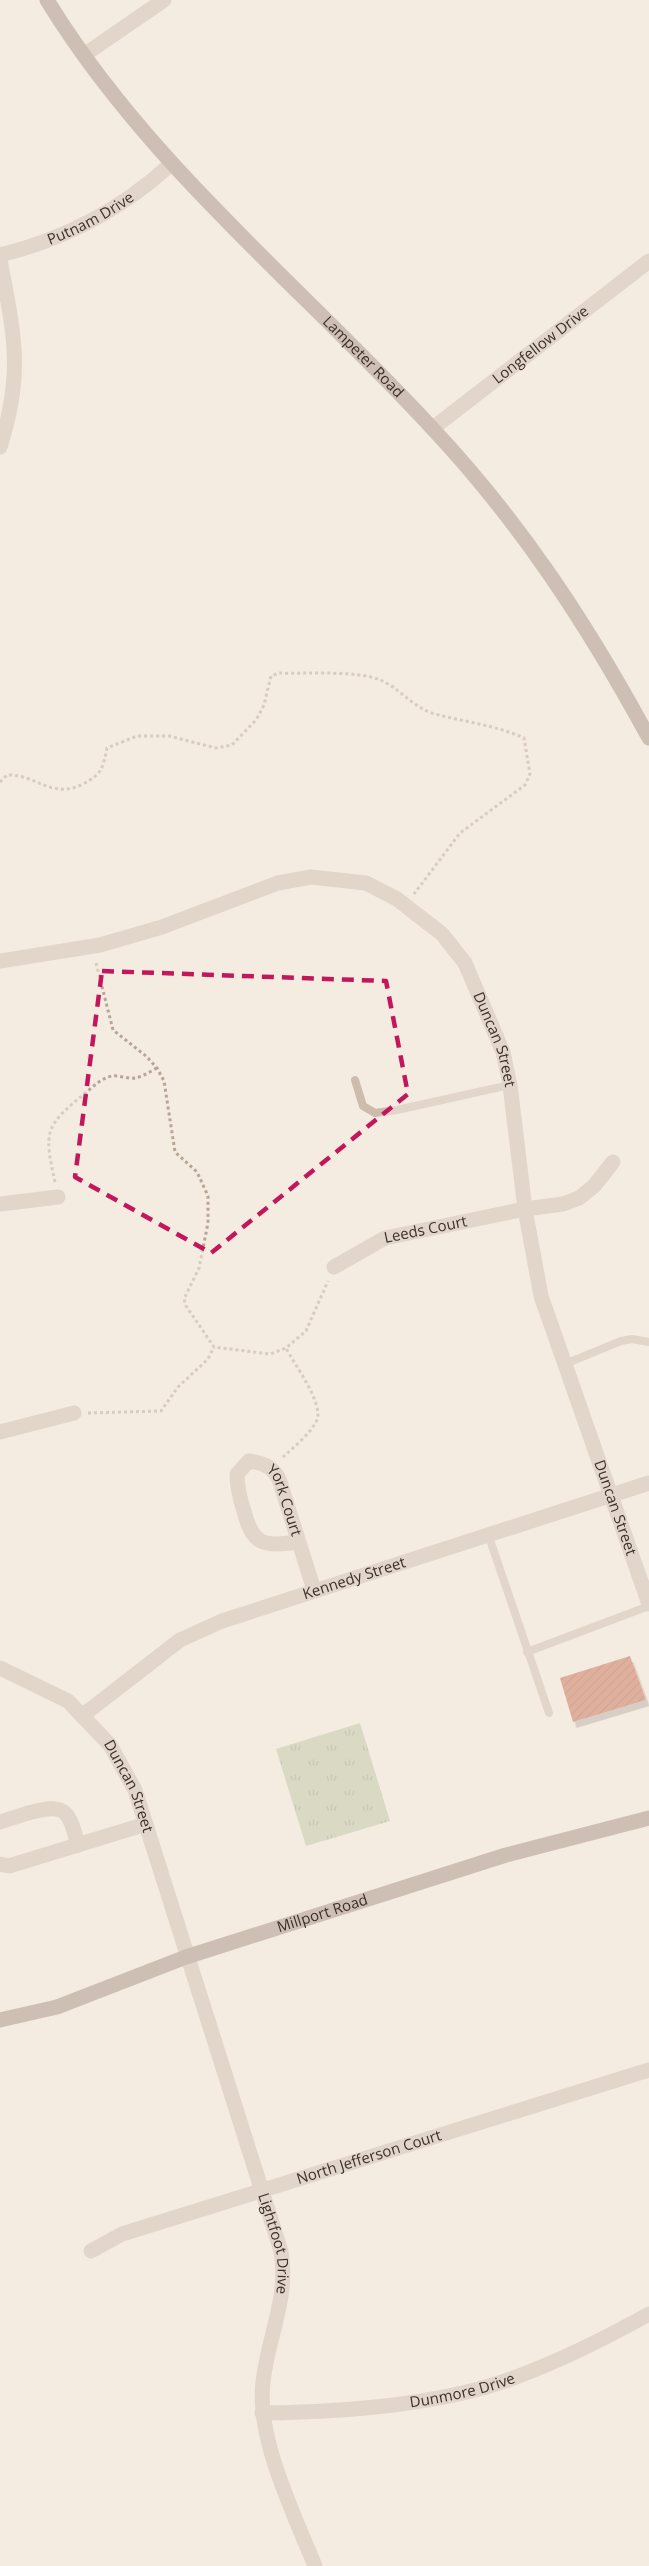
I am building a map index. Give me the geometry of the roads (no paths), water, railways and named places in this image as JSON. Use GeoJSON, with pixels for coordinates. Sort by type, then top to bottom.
{"type":"FeatureCollection","features":[{"type":"Feature","properties":{"kind":"main road","name":"Lampeter Road"},"geometry":{"type":"LineString","coordinates":[[47,0],[84,55],[132,119],[171,164],[433,428],[492,495],[570,601],[649,738]]}},
{"type":"Feature","properties":{"kind":"main road","name":"Millport Road"},"geometry":{"type":"LineString","coordinates":[[0,2020],[57,2007],[186,1957],[506,1855],[649,1818]]}},
{"type":"Feature","properties":{"kind":"street"},"geometry":{"type":"LineString","coordinates":[[84,55],[164,0]]}},
{"type":"Feature","properties":{"kind":"street","name":"Putnam Drive"},"geometry":{"type":"LineString","coordinates":[[0,255],[69,234],[92,222],[153,180],[171,164]]}},
{"type":"Feature","properties":{"kind":"street"},"geometry":{"type":"LineString","coordinates":[[0,260],[15,342],[16,369],[14,395],[0,447]]}},
{"type":"Feature","properties":{"kind":"street","name":"Longfellow Drive"},"geometry":{"type":"LineString","coordinates":[[433,428],[649,261]]}},
{"type":"Feature","properties":{"kind":"street","name":"Duncan Street"},"geometry":{"type":"LineString","coordinates":[[0,961],[92,946],[162,927],[278,883],[311,877],[366,883],[408,906],[442,934],[465,963],[503,1052],[510,1086],[525,1209],[541,1296],[649,1605]]}},
{"type":"Feature","properties":{"kind":"street","name":"Leeds Court"},"geometry":{"type":"LineString","coordinates":[[334,1267],[385,1238],[525,1209],[564,1204],[579,1198],[594,1186],[613,1162]]}},
{"type":"Feature","properties":{"kind":"street"},"geometry":{"type":"LineString","coordinates":[[0,1204],[58,1197]]}},
{"type":"Feature","properties":{"kind":"street"},"geometry":{"type":"LineString","coordinates":[[0,1432],[75,1413]]}},
{"type":"Feature","properties":{"kind":"street","name":"York Court"},"geometry":{"type":"LineString","coordinates":[[299,1542],[276,1545],[258,1540],[249,1532],[237,1486],[237,1474],[249,1461],[260,1462],[273,1469],[279,1479],[299,1542],[314,1590]]}},
{"type":"Feature","properties":{"kind":"street","name":"Kennedy Street"},"geometry":{"type":"LineString","coordinates":[[82,1716],[180,1640],[222,1621],[649,1483]]}},
{"type":"Feature","properties":{"kind":"street","name":"Duncan Street"},"geometry":{"type":"LineString","coordinates":[[0,1668],[68,1701],[115,1754],[135,1790],[186,1957]]}},
{"type":"Feature","properties":{"kind":"street"},"geometry":{"type":"LineString","coordinates":[[0,1822],[47,1809],[60,1809],[67,1815],[78,1845]]}},
{"type":"Feature","properties":{"kind":"street"},"geometry":{"type":"LineString","coordinates":[[0,1864],[9,1866],[146,1824]]}},
{"type":"Feature","properties":{"kind":"street","name":"Lightfoot Drive"},"geometry":{"type":"LineString","coordinates":[[186,1957],[274,2226],[283,2266],[283,2290],[262,2383],[262,2413],[281,2480],[315,2566]]}},
{"type":"Feature","properties":{"kind":"street","name":"North Jefferson Court"},"geometry":{"type":"LineString","coordinates":[[91,2251],[122,2234],[649,2070]]}},
{"type":"Feature","properties":{"kind":"street","name":"Dunmore Drive"},"geometry":{"type":"LineString","coordinates":[[262,2413],[343,2410],[481,2388],[514,2378],[552,2362],[649,2314]]}},
{"type":"Feature","properties":{"kind":"lane"},"geometry":{"type":"LineString","coordinates":[[355,1080],[363,1106],[375,1113],[510,1086]]}},
{"type":"Feature","properties":{"kind":"lane"},"geometry":{"type":"LineString","coordinates":[[565,1364],[621,1341],[632,1339],[649,1342]]}},
{"type":"Feature","properties":{"kind":"lane"},"geometry":{"type":"LineString","coordinates":[[488,1534],[549,1713]]}},
{"type":"Feature","properties":{"kind":"lane"},"geometry":{"type":"LineString","coordinates":[[527,1652],[649,1605]]}}]}
